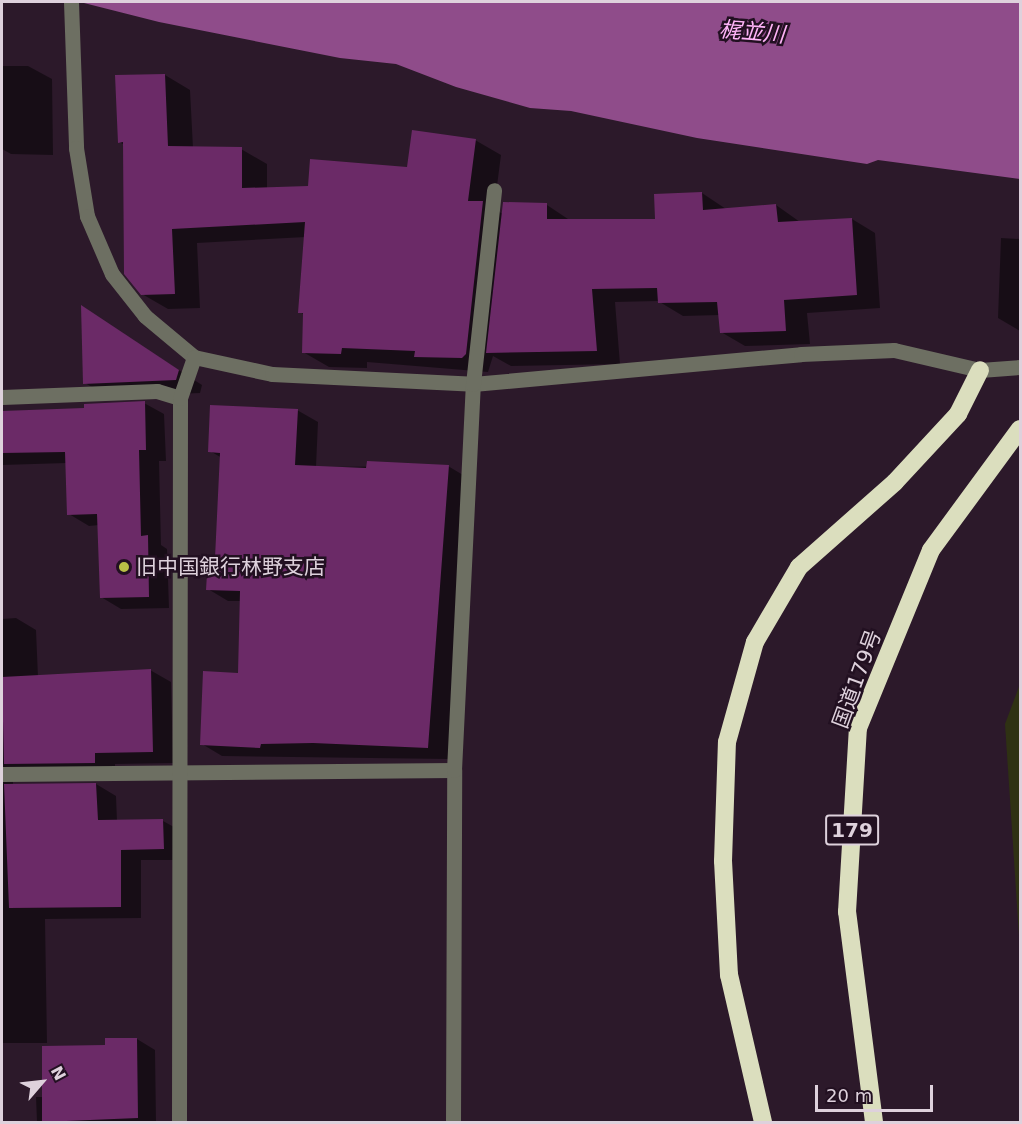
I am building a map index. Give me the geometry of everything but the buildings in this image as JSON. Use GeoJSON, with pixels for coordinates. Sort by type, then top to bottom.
{"type":"FeatureCollection","features":[{"type":"Feature","properties":{"kind":"highway"},"geometry":{"type":"LineString","coordinates":[[763,1122],[729,975],[723,861],[727,742],[754,642],[800,567],[895,482],[958,414],[980,370]]}},
{"type":"Feature","properties":{"kind":"highway","name":"国道179号"},"geometry":{"type":"LineString","coordinates":[[874,1122],[847,912],[858,728],[931,550],[1020,429]]}},
{"type":"Feature","properties":{"kind":"street"},"geometry":{"type":"LineString","coordinates":[[71,2],[76,148],[87,216],[112,274],[146,316],[194,357],[272,374],[473,384],[801,354],[894,350],[980,370],[1020,367]]}},
{"type":"Feature","properties":{"kind":"street"},"geometry":{"type":"LineString","coordinates":[[453,1122],[454,770],[473,384],[494,190]]}},
{"type":"Feature","properties":{"kind":"street"},"geometry":{"type":"LineString","coordinates":[[179,1122],[180,398],[194,357]]}},
{"type":"Feature","properties":{"kind":"street"},"geometry":{"type":"LineString","coordinates":[[2,397],[157,391],[180,398]]}},
{"type":"Feature","properties":{"kind":"street"},"geometry":{"type":"LineString","coordinates":[[2,774],[454,770]]}},
{"type":"Feature","properties":{"kind":"green space"},"geometry":{"type":"Polygon","coordinates":[[[1020,684],[1020,951],[1005,724],[1020,684]]]}},
{"type":"Feature","properties":{"kind":"water","name":"梶並川"},"geometry":{"type":"Polygon","coordinates":[[[80,2],[1020,2],[1020,179],[878,160],[867,164],[697,138],[571,111],[530,108],[456,87],[396,64],[340,58],[159,22],[80,2]]]}},
{"type":"Feature","properties":{"kind":"place","name":"旧中国銀行林野支店"},"geometry":{"type":"Point","coordinates":[124,567]}}]}
